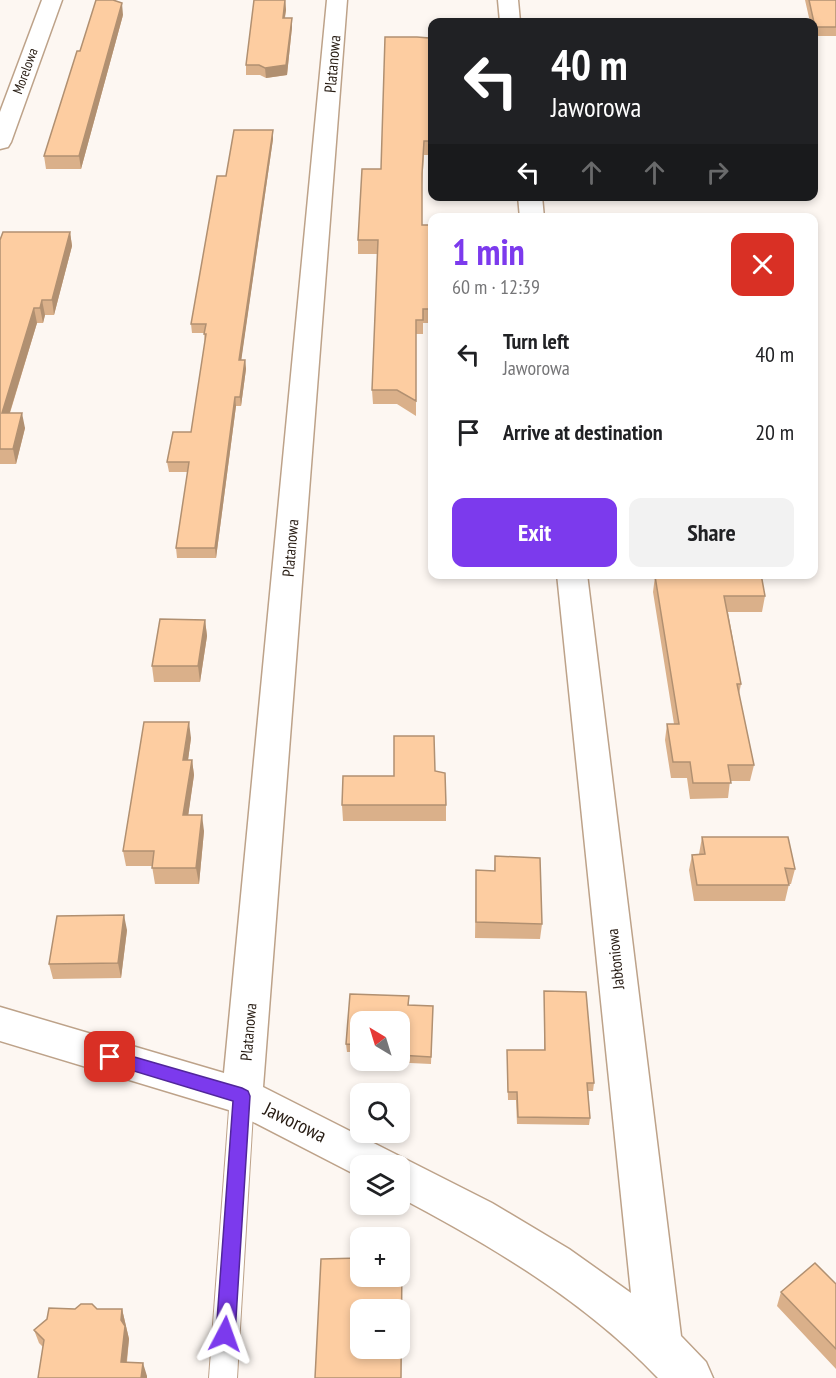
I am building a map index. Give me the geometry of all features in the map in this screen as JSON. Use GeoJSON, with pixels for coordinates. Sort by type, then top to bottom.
{"type":"FeatureCollection","features":[{"type":"Feature","properties":{"kind":"street","name":"Morelowa"},"geometry":{"type":"LineString","coordinates":[[0,142],[10,80],[52,0]]}},
{"type":"Feature","properties":{"kind":"street","name":"Platanowa"},"geometry":{"type":"LineString","coordinates":[[242,1096],[337,0]]}},
{"type":"Feature","properties":{"kind":"street"},"geometry":{"type":"LineString","coordinates":[[508,0],[510,18]]}},
{"type":"Feature","properties":{"kind":"street","name":"Jabłoniowa"},"geometry":{"type":"LineString","coordinates":[[573,579],[658,1343]]}},
{"type":"Feature","properties":{"kind":"street","name":"Jaworowa"},"geometry":{"type":"LineString","coordinates":[[0,1024],[242,1096],[358,1155]]}},
{"type":"Feature","properties":{"kind":"street"},"geometry":{"type":"LineString","coordinates":[[410,1181],[551,1262],[658,1343],[690,1378]]}},
{"type":"Feature","properties":{"kind":"lane"},"geometry":{"type":"LineString","coordinates":[[223,1378],[242,1096]]}},
{"type":"Feature","properties":{"kind":"building"},"geometry":{"type":"Polygon","coordinates":[[[96,0],[113,0],[122,3],[79,156],[44,156],[77,51],[80,51],[96,0]]]}},
{"type":"Feature","properties":{"kind":"building"},"geometry":{"type":"Polygon","coordinates":[[[254,0],[285,0],[283,18],[292,18],[286,65],[265,68],[259,65],[246,65],[254,0]]]}},
{"type":"Feature","properties":{"kind":"building"},"geometry":{"type":"Polygon","coordinates":[[[809,0],[836,0],[836,27],[818,27],[818,18],[813,18],[809,0]]]}},
{"type":"Feature","properties":{"kind":"building"},"geometry":{"type":"Polygon","coordinates":[[[385,37],[428,38],[428,141],[424,141],[422,225],[428,225],[428,309],[423,309],[423,320],[416,320],[416,401],[397,390],[372,390],[378,240],[358,240],[362,169],[381,169],[385,37]]]}},
{"type":"Feature","properties":{"kind":"building"},"geometry":{"type":"Polygon","coordinates":[[[234,130],[273,130],[239,360],[245,360],[240,397],[235,397],[215,548],[176,548],[189,462],[167,462],[173,432],[191,432],[206,324],[191,324],[217,176],[226,176],[234,130]]]}},
{"type":"Feature","properties":{"kind":"building"},"geometry":{"type":"Polygon","coordinates":[[[3,232],[70,232],[52,300],[42,300],[40,308],[34,308],[2,413],[22,413],[13,449],[0,449],[0,240],[3,232]]]}},
{"type":"Feature","properties":{"kind":"building"},"geometry":{"type":"Polygon","coordinates":[[[655,579],[762,579],[765,596],[724,596],[741,684],[737,684],[754,765],[728,765],[731,783],[693,783],[690,762],[673,762],[667,724],[679,724],[655,579]]]}},
{"type":"Feature","properties":{"kind":"building"},"geometry":{"type":"Polygon","coordinates":[[[160,619],[205,620],[198,666],[152,666],[160,619]]]}},
{"type":"Feature","properties":{"kind":"building"},"geometry":{"type":"Polygon","coordinates":[[[144,722],[189,722],[183,760],[192,760],[183,815],[202,815],[196,868],[152,868],[154,851],[123,851],[144,722]]]}},
{"type":"Feature","properties":{"kind":"building"},"geometry":{"type":"Polygon","coordinates":[[[394,736],[434,736],[435,771],[445,773],[446,805],[342,805],[343,776],[394,776],[394,736]]]}},
{"type":"Feature","properties":{"kind":"building"},"geometry":{"type":"Polygon","coordinates":[[[702,837],[788,837],[795,869],[785,868],[789,885],[697,885],[692,855],[705,854],[702,837]]]}},
{"type":"Feature","properties":{"kind":"building"},"geometry":{"type":"Polygon","coordinates":[[[495,856],[540,858],[542,924],[476,922],[476,870],[495,871],[495,856]]]}},
{"type":"Feature","properties":{"kind":"building"},"geometry":{"type":"Polygon","coordinates":[[[124,915],[118,963],[49,964],[57,916],[124,915]]]}},
{"type":"Feature","properties":{"kind":"building"},"geometry":{"type":"Polygon","coordinates":[[[544,991],[586,992],[594,1083],[587,1083],[590,1118],[518,1117],[517,1092],[508,1092],[507,1050],[545,1050],[544,991]]]}},
{"type":"Feature","properties":{"kind":"building"},"geometry":{"type":"Polygon","coordinates":[[[350,994],[409,996],[408,1005],[433,1006],[431,1057],[410,1056],[410,1011],[350,1011],[350,1044],[346,1044],[350,994]]]}},
{"type":"Feature","properties":{"kind":"building"},"geometry":{"type":"Polygon","coordinates":[[[350,1258],[350,1287],[402,1287],[402,1299],[350,1299],[350,1359],[401,1359],[401,1378],[315,1378],[321,1259],[350,1258]]]}},
{"type":"Feature","properties":{"kind":"building"},"geometry":{"type":"Polygon","coordinates":[[[815,1263],[836,1284],[836,1349],[781,1292],[815,1263]]]}},
{"type":"Feature","properties":{"kind":"building"},"geometry":{"type":"Polygon","coordinates":[[[81,1304],[92,1304],[97,1309],[122,1309],[121,1320],[125,1326],[121,1362],[143,1363],[141,1378],[38,1378],[44,1340],[34,1330],[47,1319],[49,1308],[75,1309],[81,1304]]]}},
{"type":"Feature","properties":{"kind":"route"},"geometry":{"type":"LineString","coordinates":[[110,1057],[242,1096],[225,1334]]}}]}
